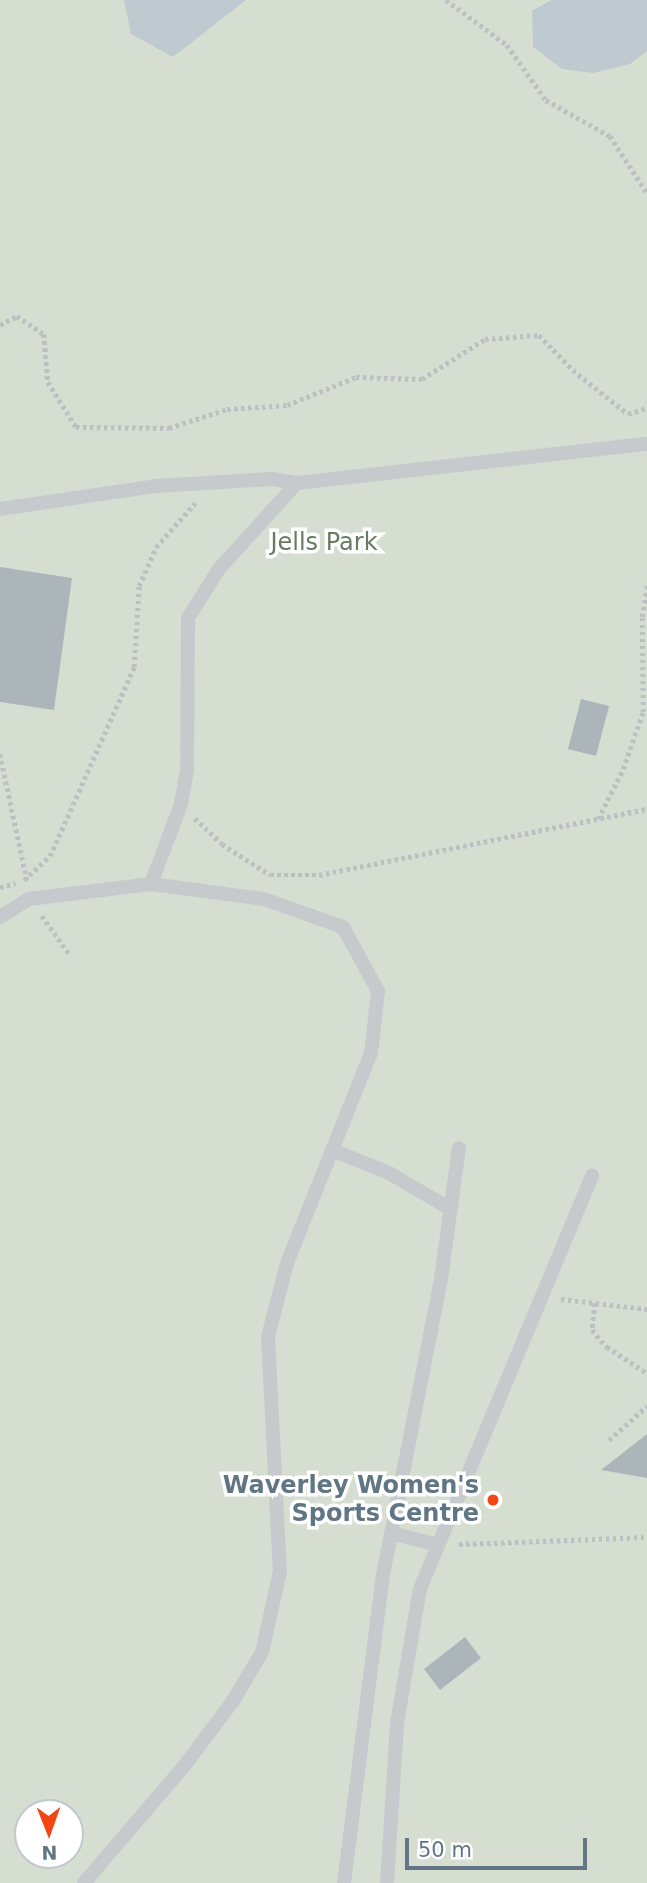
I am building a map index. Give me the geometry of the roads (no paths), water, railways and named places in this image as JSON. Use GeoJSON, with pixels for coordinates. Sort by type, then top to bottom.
{"type":"FeatureCollection","features":[{"type":"Feature","properties":{"kind":"lane"},"geometry":{"type":"LineString","coordinates":[[0,509],[155,486],[272,479],[297,483],[647,444]]}},
{"type":"Feature","properties":{"kind":"lane"},"geometry":{"type":"LineString","coordinates":[[151,884],[181,804],[187,770],[188,618],[219,569],[297,483]]}},
{"type":"Feature","properties":{"kind":"lane"},"geometry":{"type":"LineString","coordinates":[[0,917],[29,899],[151,884],[264,899],[343,927],[378,991],[371,1053],[288,1263],[268,1337],[280,1571],[262,1652],[233,1701],[185,1765],[84,1883]]}},
{"type":"Feature","properties":{"kind":"lane"},"geometry":{"type":"LineString","coordinates":[[344,1883],[391,1533],[440,1279],[459,1148]]}},
{"type":"Feature","properties":{"kind":"lane"},"geometry":{"type":"LineString","coordinates":[[332,1150],[389,1173],[449,1208]]}},
{"type":"Feature","properties":{"kind":"lane"},"geometry":{"type":"LineString","coordinates":[[387,1883],[397,1723],[420,1589],[592,1175]]}},
{"type":"Feature","properties":{"kind":"lane"},"geometry":{"type":"LineString","coordinates":[[391,1533],[438,1545]]}},
{"type":"Feature","properties":{"kind":"place","name":"Waverley Women's Sports Centre"},"geometry":{"type":"Point","coordinates":[493,1500]}},
{"type":"Feature","properties":{"kind":"park label","name":"Jells Park"},"geometry":{"type":"Point","coordinates":[324,543]}}]}
